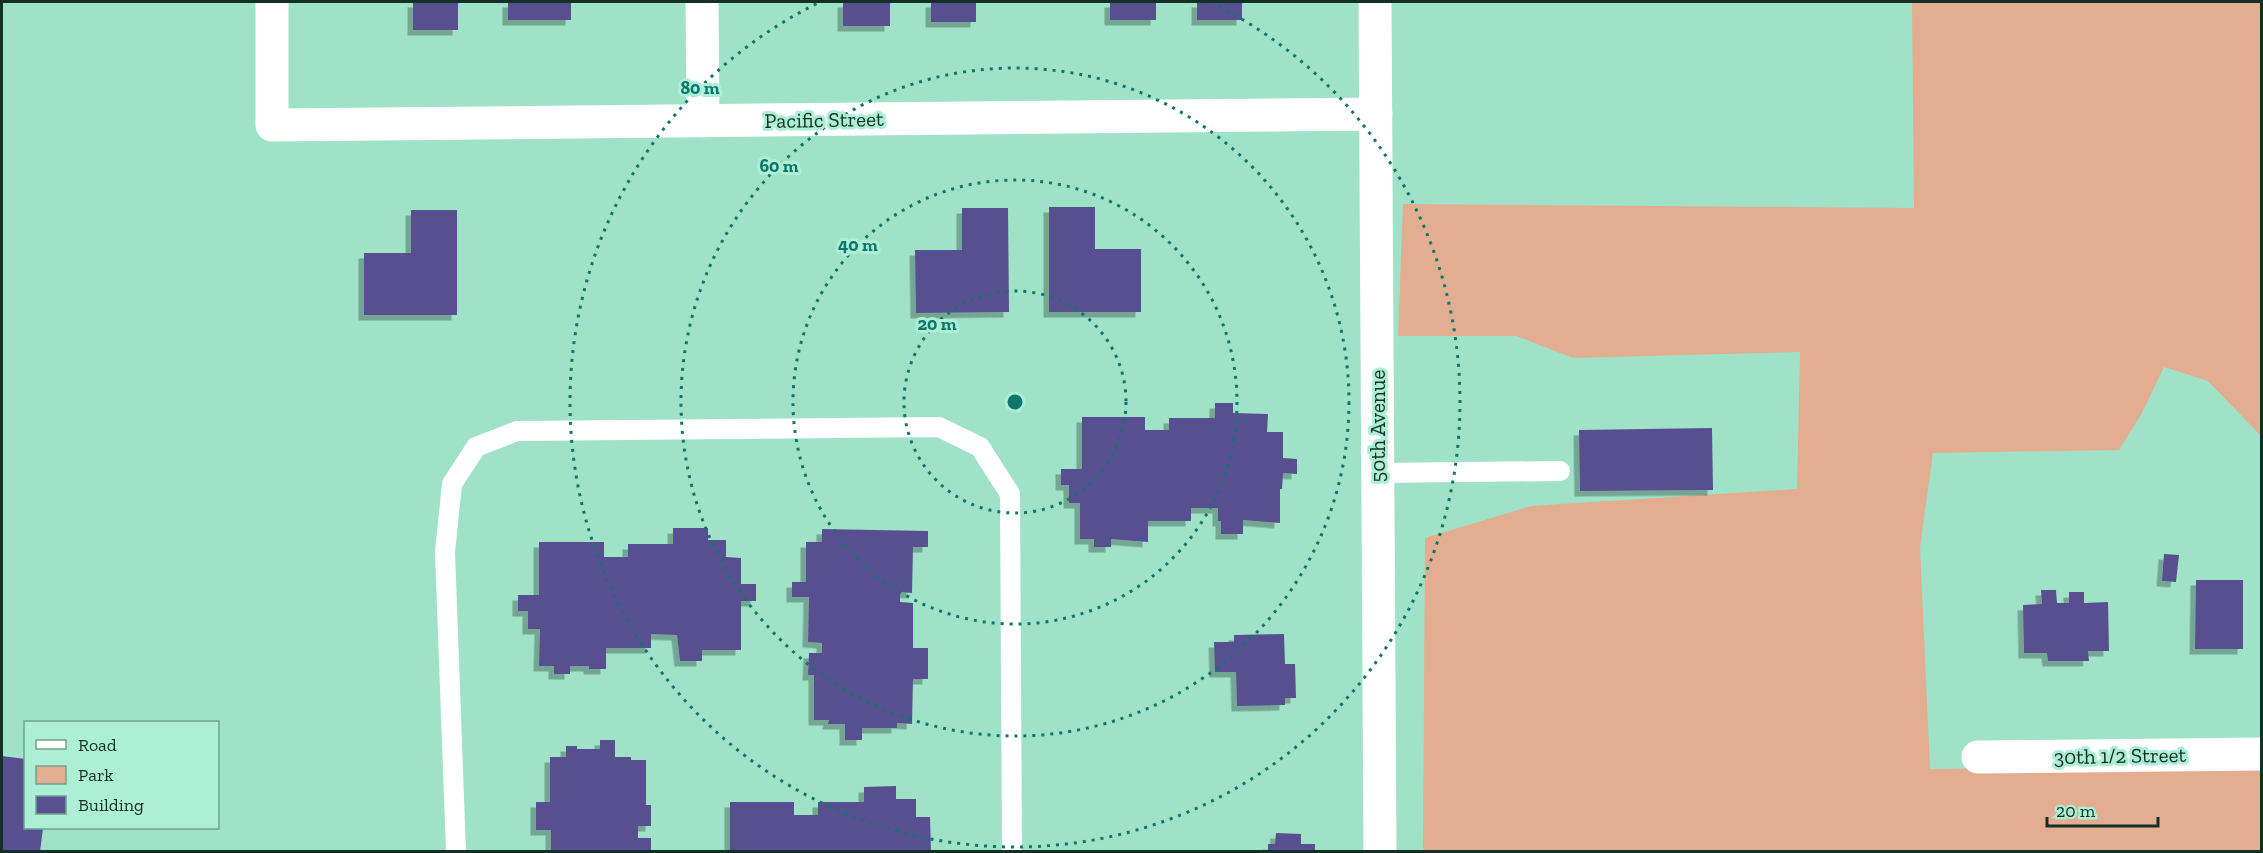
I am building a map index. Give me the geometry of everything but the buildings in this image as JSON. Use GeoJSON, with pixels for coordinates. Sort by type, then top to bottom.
{"type":"FeatureCollection","features":[{"type":"Feature","properties":{"kind":"street","name":"Pacific Street"},"geometry":{"type":"LineString","coordinates":[[272,2],[272,125],[1376,114]]}},
{"type":"Feature","properties":{"kind":"street"},"geometry":{"type":"LineString","coordinates":[[702,2],[703,121]]}},
{"type":"Feature","properties":{"kind":"street","name":"50th Avenue"},"geometry":{"type":"LineString","coordinates":[[1375,2],[1380,852]]}},
{"type":"Feature","properties":{"kind":"street","name":"30th 1/2 Street"},"geometry":{"type":"LineString","coordinates":[[1978,757],[2262,754]]}},
{"type":"Feature","properties":{"kind":"lane"},"geometry":{"type":"LineString","coordinates":[[456,852],[445,552],[452,484],[476,447],[517,431],[939,427],[980,447],[1010,494],[1012,852]]}},
{"type":"Feature","properties":{"kind":"lane"},"geometry":{"type":"LineString","coordinates":[[1378,473],[1560,471]]}},
{"type":"Feature","properties":{"kind":"green space"},"geometry":{"type":"Polygon","coordinates":[[[1912,2],[2261,2],[2261,436],[2208,381],[2164,367],[2142,413],[2119,450],[1933,453],[1920,547],[1930,769],[2261,765],[2261,851],[1423,851],[1425,538],[1531,506],[1797,489],[1800,352],[1573,358],[1516,336],[1398,336],[1403,204],[1914,208],[1912,2]]]}}]}
